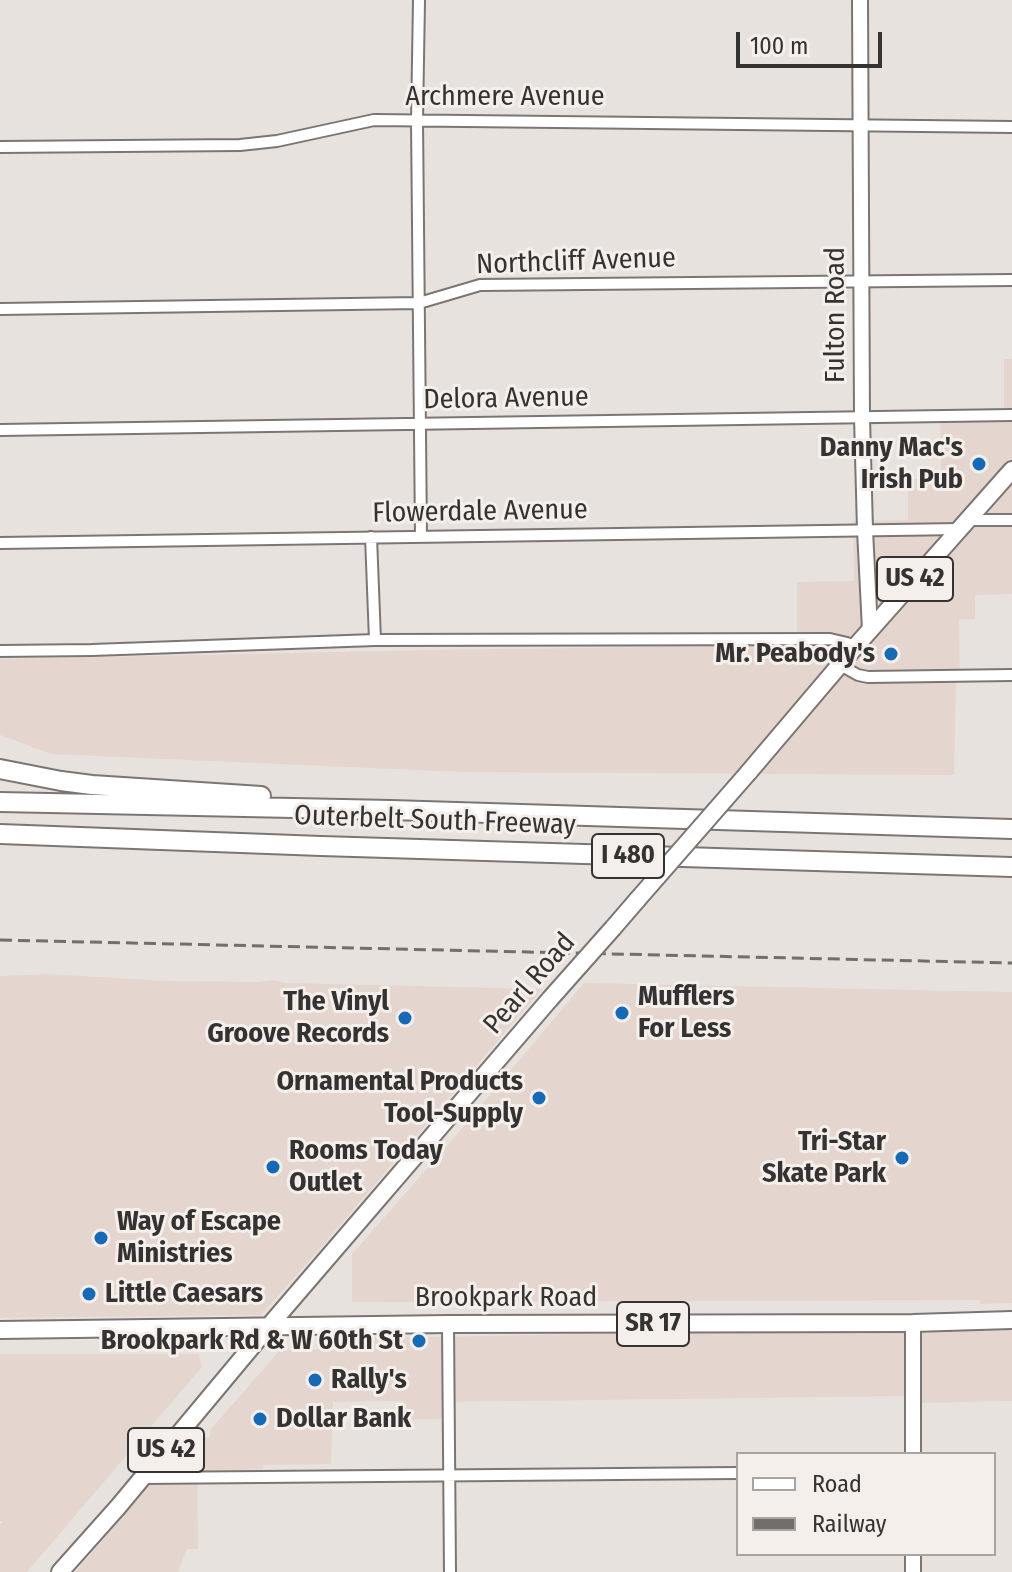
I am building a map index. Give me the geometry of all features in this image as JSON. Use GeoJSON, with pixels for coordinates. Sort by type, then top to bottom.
{"type":"FeatureCollection","features":[{"type":"Feature","properties":{"kind":"highway"},"geometry":{"type":"LineString","coordinates":[[0,769],[92,785],[255,795],[391,810]]}},
{"type":"Feature","properties":{"kind":"highway","name":"Outerbelt South Freeway"},"geometry":{"type":"LineString","coordinates":[[0,802],[391,810],[1012,829]]}},
{"type":"Feature","properties":{"kind":"highway","name":"Outerbelt South Freeway"},"geometry":{"type":"LineString","coordinates":[[0,834],[1012,867]]}},
{"type":"Feature","properties":{"kind":"main road","name":"Fulton Road"},"geometry":{"type":"LineString","coordinates":[[860,0],[862,417],[870,630]]}},
{"type":"Feature","properties":{"kind":"main road","name":"Pearl Road"},"geometry":{"type":"LineString","coordinates":[[60,1572],[550,999],[1012,470]]}},
{"type":"Feature","properties":{"kind":"main road","name":"Brookpark Road"},"geometry":{"type":"LineString","coordinates":[[0,1330],[1012,1320]]}},
{"type":"Feature","properties":{"kind":"main road"},"geometry":{"type":"LineString","coordinates":[[913,1323],[913,1452]]}},
{"type":"Feature","properties":{"kind":"street"},"geometry":{"type":"LineString","coordinates":[[419,0],[417,120],[421,537]]}},
{"type":"Feature","properties":{"kind":"street","name":"Archmere Avenue"},"geometry":{"type":"LineString","coordinates":[[0,147],[240,145],[277,141],[374,120],[1012,127]]}},
{"type":"Feature","properties":{"kind":"street","name":"Northcliff Avenue"},"geometry":{"type":"LineString","coordinates":[[0,309],[419,303],[480,285],[1012,280]]}},
{"type":"Feature","properties":{"kind":"street","name":"Delora Avenue"},"geometry":{"type":"LineString","coordinates":[[0,430],[1012,415]]}},
{"type":"Feature","properties":{"kind":"street","name":"Flowerdale Avenue"},"geometry":{"type":"LineString","coordinates":[[0,543],[865,530],[1012,520]]}},
{"type":"Feature","properties":{"kind":"street"},"geometry":{"type":"LineString","coordinates":[[371,537],[375,640]]}},
{"type":"Feature","properties":{"kind":"street"},"geometry":{"type":"LineString","coordinates":[[0,651],[375,640],[830,639],[855,647]]}},
{"type":"Feature","properties":{"kind":"street"},"geometry":{"type":"LineString","coordinates":[[840,665],[868,677],[1012,675]]}},
{"type":"Feature","properties":{"kind":"street"},"geometry":{"type":"LineString","coordinates":[[448,1324],[450,1572]]}},
{"type":"Feature","properties":{"kind":"street"},"geometry":{"type":"LineString","coordinates":[[142,1478],[736,1473]]}},
{"type":"Feature","properties":{"kind":"shaded area"},"geometry":{"type":"Polygon","coordinates":[[[1004,359],[1012,359],[1012,594],[975,595],[975,619],[959,620],[960,680],[956,681],[954,775],[460,772],[51,754],[0,735],[0,659],[797,645],[797,582],[854,581],[853,521],[908,520],[908,479],[941,478],[940,409],[1004,409],[1004,359]]]}},
{"type":"Feature","properties":{"kind":"shaded area"},"geometry":{"type":"Polygon","coordinates":[[[48,974],[166,981],[273,980],[286,983],[542,989],[261,1315],[0,1318],[0,976],[48,974]]]}},
{"type":"Feature","properties":{"kind":"shaded area"},"geometry":{"type":"Polygon","coordinates":[[[584,983],[1012,992],[1012,1303],[980,1304],[980,1300],[352,1302],[352,1254],[584,983]]]}},
{"type":"Feature","properties":{"kind":"shaded area"},"geometry":{"type":"Polygon","coordinates":[[[1012,1327],[1012,1401],[919,1403],[903,1396],[445,1402],[442,1419],[403,1420],[403,1401],[333,1402],[331,1464],[264,1465],[263,1469],[197,1471],[198,1549],[187,1549],[178,1572],[75,1572],[195,1433],[209,1438],[211,1429],[280,1350],[367,1348],[367,1338],[1012,1327]]]}},
{"type":"Feature","properties":{"kind":"shaded area"},"geometry":{"type":"Polygon","coordinates":[[[0,1354],[199,1354],[202,1367],[27,1572],[0,1572],[0,1525],[3,1521],[0,1521],[0,1354]]]}},
{"type":"Feature","properties":{"kind":"railway"},"geometry":{"type":"LineString","coordinates":[[0,940],[1012,963]]}},
{"type":"Feature","properties":{"kind":"place","name":"Danny Mac's Irish Pub"},"geometry":{"type":"Point","coordinates":[979,464]}},
{"type":"Feature","properties":{"kind":"place","name":"Mr. Peabody's"},"geometry":{"type":"Point","coordinates":[891,654]}},
{"type":"Feature","properties":{"kind":"place","name":"Mufflers For Less"},"geometry":{"type":"Point","coordinates":[622,1013]}},
{"type":"Feature","properties":{"kind":"place","name":"The Vinyl Groove Records"},"geometry":{"type":"Point","coordinates":[405,1018]}},
{"type":"Feature","properties":{"kind":"place","name":"Ornamental Products Tool-Supply"},"geometry":{"type":"Point","coordinates":[539,1098]}},
{"type":"Feature","properties":{"kind":"place","name":"Tri-Star Skate Park"},"geometry":{"type":"Point","coordinates":[902,1158]}},
{"type":"Feature","properties":{"kind":"place","name":"Rooms Today Outlet"},"geometry":{"type":"Point","coordinates":[273,1167]}},
{"type":"Feature","properties":{"kind":"place","name":"Way of Escape Ministries"},"geometry":{"type":"Point","coordinates":[101,1238]}},
{"type":"Feature","properties":{"kind":"place","name":"Little Caesars"},"geometry":{"type":"Point","coordinates":[89,1294]}},
{"type":"Feature","properties":{"kind":"place","name":"Brookpark Rd & W 60th St"},"geometry":{"type":"Point","coordinates":[419,1341]}},
{"type":"Feature","properties":{"kind":"place","name":"Rally's"},"geometry":{"type":"Point","coordinates":[315,1380]}},
{"type":"Feature","properties":{"kind":"place","name":"Dollar Bank"},"geometry":{"type":"Point","coordinates":[260,1419]}}]}
